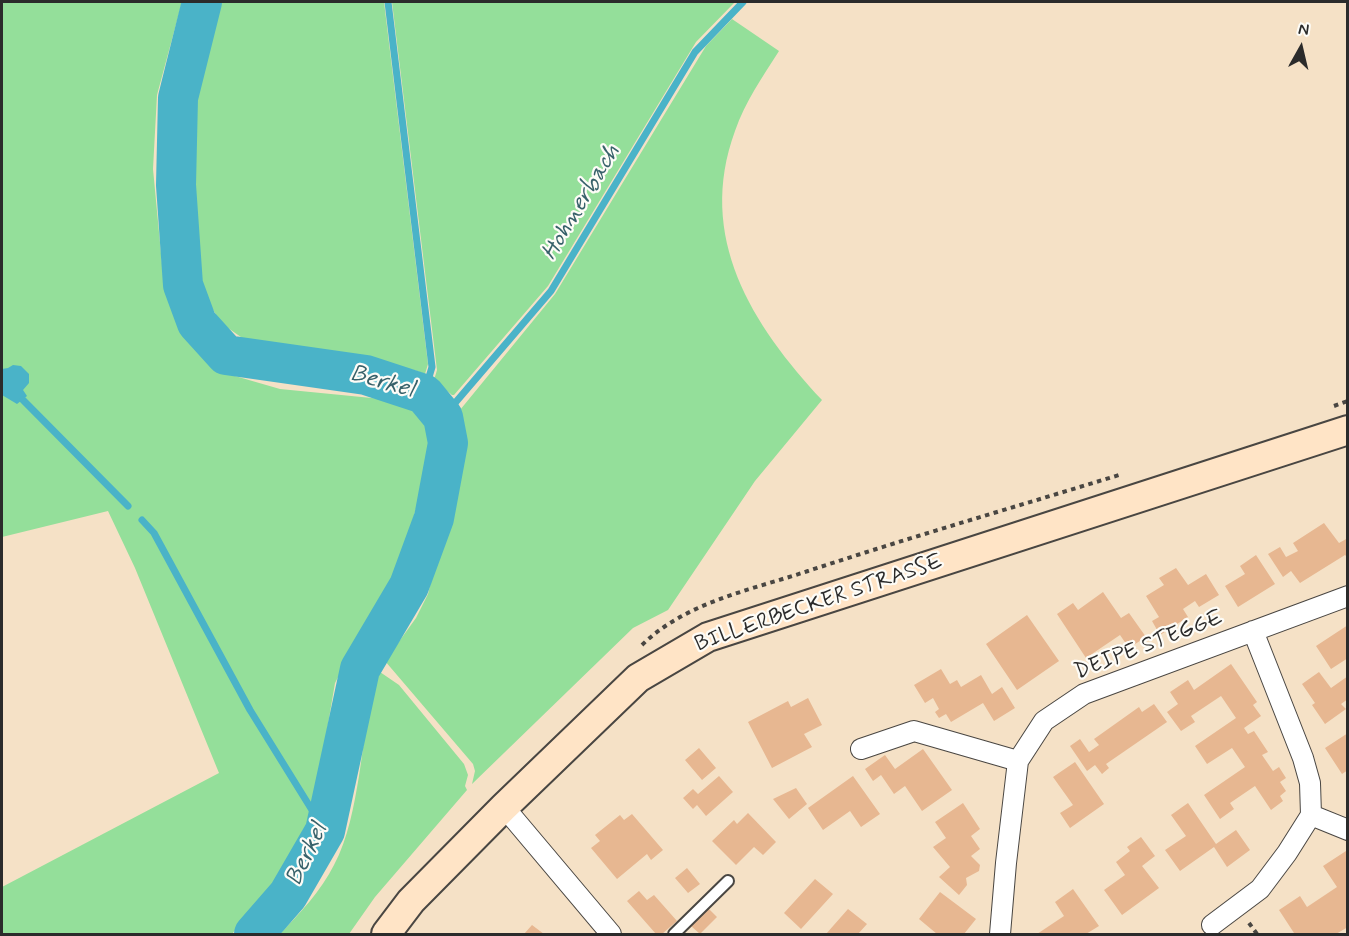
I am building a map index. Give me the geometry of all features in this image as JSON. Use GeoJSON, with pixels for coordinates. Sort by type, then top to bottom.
{"type":"FeatureCollection","features":[{"type":"Feature","properties":{"kind":"main road","name":"BILLERBECKER STRASSE"},"geometry":{"type":"LineString","coordinates":[[386,934],[411,901],[504,807],[638,678],[708,638],[1347,430]]}},
{"type":"Feature","properties":{"kind":"street","name":"DEIPE STEGGE"},"geometry":{"type":"LineString","coordinates":[[1000,934],[1018,761],[1044,721],[1084,694],[1347,596]]}},
{"type":"Feature","properties":{"kind":"street","name":"DEIPE STEGGE"},"geometry":{"type":"LineString","coordinates":[[1253,631],[1303,758],[1310,783],[1311,815]]}},
{"type":"Feature","properties":{"kind":"street"},"geometry":{"type":"LineString","coordinates":[[861,749],[914,731],[1018,761]]}},
{"type":"Feature","properties":{"kind":"street"},"geometry":{"type":"LineString","coordinates":[[504,807],[606,933]]}},
{"type":"Feature","properties":{"kind":"street"},"geometry":{"type":"LineString","coordinates":[[1212,926],[1260,889],[1287,853],[1311,815],[1347,831]]}},
{"type":"Feature","properties":{"kind":"lane"},"geometry":{"type":"LineString","coordinates":[[674,934],[728,881]]}},
{"type":"Feature","properties":{"kind":"green space"},"geometry":{"type":"Polygon","coordinates":[[[2,2],[182,2],[157,95],[153,169],[164,285],[180,329],[201,356],[215,368],[235,376],[280,389],[392,400],[413,407],[428,419],[434,441],[403,557],[377,616],[352,650],[335,683],[319,777],[307,829],[290,866],[232,934],[2,934],[2,887],[219,773],[135,568],[108,511],[2,537],[2,2]]]}},
{"type":"Feature","properties":{"kind":"green space"},"geometry":{"type":"Polygon","coordinates":[[[219,2],[384,2],[428,364],[425,374],[414,370],[277,350],[248,342],[221,323],[206,298],[199,270],[190,134],[219,2]]]}},
{"type":"Feature","properties":{"kind":"green space"},"geometry":{"type":"Polygon","coordinates":[[[392,2],[735,2],[696,42],[548,286],[454,395],[434,380],[437,370],[392,2]]]}},
{"type":"Feature","properties":{"kind":"green space"},"geometry":{"type":"Polygon","coordinates":[[[732,19],[779,51],[749,100],[735,131],[725,170],[722,207],[727,243],[738,277],[753,310],[773,341],[822,400],[755,481],[668,610],[633,628],[472,784],[475,771],[473,764],[385,661],[416,618],[428,594],[455,482],[461,446],[460,410],[555,294],[706,46],[732,19]]]}},
{"type":"Feature","properties":{"kind":"green space"},"geometry":{"type":"Polygon","coordinates":[[[380,672],[399,685],[464,764],[468,775],[465,786],[467,790],[375,897],[349,934],[280,934],[323,884],[343,844],[355,799],[369,710],[380,672]]]}},
{"type":"Feature","properties":{"kind":"water"},"geometry":{"type":"Polygon","coordinates":[[[13,365],[21,366],[29,374],[29,383],[23,390],[27,396],[17,404],[2,395],[2,369],[13,365]]]}},
{"type":"Feature","properties":{"kind":"building"},"geometry":{"type":"Polygon","coordinates":[[[1324,523],[1339,543],[1348,538],[1348,558],[1345,555],[1300,583],[1291,571],[1283,577],[1268,554],[1280,547],[1286,557],[1298,551],[1293,543],[1324,523]]]}},
{"type":"Feature","properties":{"kind":"building"},"geometry":{"type":"Polygon","coordinates":[[[1256,555],[1275,584],[1238,607],[1225,586],[1245,574],[1240,566],[1256,555]]]}},
{"type":"Feature","properties":{"kind":"building"},"geometry":{"type":"Polygon","coordinates":[[[1176,568],[1188,585],[1206,574],[1219,595],[1199,607],[1195,601],[1183,609],[1188,617],[1160,635],[1152,621],[1159,617],[1146,596],[1164,585],[1159,578],[1176,568]]]}},
{"type":"Feature","properties":{"kind":"building"},"geometry":{"type":"Polygon","coordinates":[[[1103,592],[1121,618],[1129,613],[1146,637],[1129,648],[1120,635],[1086,658],[1057,614],[1073,603],[1078,610],[1103,592]]]}},
{"type":"Feature","properties":{"kind":"building"},"geometry":{"type":"Polygon","coordinates":[[[1027,615],[1059,661],[1017,690],[986,644],[1027,615]]]}},
{"type":"Feature","properties":{"kind":"building"},"geometry":{"type":"Polygon","coordinates":[[[1348,625],[1348,658],[1331,669],[1316,646],[1348,625]]]}},
{"type":"Feature","properties":{"kind":"building"},"geometry":{"type":"Polygon","coordinates":[[[1231,664],[1257,702],[1253,705],[1261,716],[1244,728],[1248,734],[1254,731],[1268,752],[1262,755],[1273,771],[1279,767],[1286,778],[1280,782],[1286,791],[1280,796],[1283,801],[1271,810],[1255,786],[1230,803],[1234,809],[1220,819],[1204,795],[1245,767],[1232,748],[1207,764],[1195,746],[1236,718],[1221,696],[1191,716],[1195,722],[1181,731],[1167,712],[1178,704],[1170,692],[1188,680],[1194,690],[1231,664]]]}},
{"type":"Feature","properties":{"kind":"building"},"geometry":{"type":"Polygon","coordinates":[[[941,669],[950,684],[957,680],[961,687],[981,675],[992,694],[1002,687],[1015,708],[994,721],[983,703],[951,722],[946,714],[939,718],[935,712],[939,709],[933,698],[925,703],[914,685],[941,669]]]}},
{"type":"Feature","properties":{"kind":"building"},"geometry":{"type":"Polygon","coordinates":[[[1319,672],[1331,688],[1348,676],[1348,699],[1341,704],[1346,709],[1325,724],[1302,684],[1319,672]]]}},
{"type":"Feature","properties":{"kind":"building"},"geometry":{"type":"Polygon","coordinates":[[[808,698],[822,725],[804,734],[812,747],[772,768],[748,722],[788,701],[791,707],[808,698]]]}},
{"type":"Feature","properties":{"kind":"building"},"geometry":{"type":"Polygon","coordinates":[[[1154,704],[1167,722],[1106,764],[1109,768],[1102,774],[1095,765],[1087,771],[1070,746],[1080,739],[1089,752],[1099,745],[1094,739],[1139,707],[1142,712],[1154,704]]]}},
{"type":"Feature","properties":{"kind":"building"},"geometry":{"type":"Polygon","coordinates":[[[1348,733],[1348,770],[1342,774],[1325,748],[1348,733]]]}},
{"type":"Feature","properties":{"kind":"building"},"geometry":{"type":"Polygon","coordinates":[[[699,748],[716,768],[702,780],[685,760],[699,748]]]}},
{"type":"Feature","properties":{"kind":"building"},"geometry":{"type":"Polygon","coordinates":[[[923,749],[952,790],[922,811],[905,786],[894,794],[881,775],[873,781],[865,769],[885,755],[895,769],[923,749]]]}},
{"type":"Feature","properties":{"kind":"building"},"geometry":{"type":"Polygon","coordinates":[[[1075,762],[1104,804],[1070,828],[1060,813],[1073,805],[1053,777],[1075,762]]]}},
{"type":"Feature","properties":{"kind":"building"},"geometry":{"type":"Polygon","coordinates":[[[719,776],[733,792],[706,816],[697,805],[693,809],[683,798],[693,789],[698,794],[719,776]]]}},
{"type":"Feature","properties":{"kind":"building"},"geometry":{"type":"Polygon","coordinates":[[[853,776],[880,814],[861,827],[850,811],[823,830],[808,808],[853,776]]]}},
{"type":"Feature","properties":{"kind":"building"},"geometry":{"type":"Polygon","coordinates":[[[796,788],[807,804],[789,819],[773,799],[796,788]]]}},
{"type":"Feature","properties":{"kind":"building"},"geometry":{"type":"Polygon","coordinates":[[[963,803],[980,829],[971,836],[980,849],[971,856],[980,865],[979,871],[966,878],[967,885],[959,895],[939,877],[950,867],[933,847],[946,838],[935,822],[963,803]]]}},
{"type":"Feature","properties":{"kind":"building"},"geometry":{"type":"Polygon","coordinates":[[[1188,803],[1216,844],[1236,830],[1250,850],[1227,867],[1214,847],[1180,871],[1165,850],[1186,836],[1171,815],[1188,803]]]}},
{"type":"Feature","properties":{"kind":"building"},"geometry":{"type":"Polygon","coordinates":[[[748,813],[776,842],[763,855],[754,847],[736,865],[712,841],[734,820],[737,824],[748,813]]]}},
{"type":"Feature","properties":{"kind":"building"},"geometry":{"type":"Polygon","coordinates":[[[632,814],[663,850],[651,860],[647,854],[617,879],[591,848],[600,841],[595,835],[620,815],[624,820],[632,814]]]}},
{"type":"Feature","properties":{"kind":"building"},"geometry":{"type":"Polygon","coordinates":[[[1141,837],[1155,856],[1142,866],[1159,888],[1122,915],[1104,890],[1125,875],[1116,862],[1130,851],[1127,847],[1141,837]]]}},
{"type":"Feature","properties":{"kind":"building"},"geometry":{"type":"Polygon","coordinates":[[[1346,851],[1348,854],[1348,927],[1336,934],[1291,934],[1294,933],[1279,910],[1300,896],[1307,907],[1337,887],[1323,866],[1346,851]]]}},
{"type":"Feature","properties":{"kind":"building"},"geometry":{"type":"Polygon","coordinates":[[[687,868],[700,884],[688,893],[675,878],[687,868]]]}},
{"type":"Feature","properties":{"kind":"building"},"geometry":{"type":"Polygon","coordinates":[[[815,879],[833,894],[801,929],[784,913],[815,879]]]}},
{"type":"Feature","properties":{"kind":"building"},"geometry":{"type":"Polygon","coordinates":[[[1073,889],[1099,926],[1086,934],[1037,934],[1064,916],[1055,902],[1073,889]]]}},
{"type":"Feature","properties":{"kind":"building"},"geometry":{"type":"Polygon","coordinates":[[[639,891],[647,900],[654,895],[677,921],[662,934],[656,934],[627,901],[639,891]]]}},
{"type":"Feature","properties":{"kind":"building"},"geometry":{"type":"Polygon","coordinates":[[[940,892],[976,919],[964,934],[937,934],[919,919],[940,892]]]}},
{"type":"Feature","properties":{"kind":"building"},"geometry":{"type":"Polygon","coordinates":[[[708,908],[717,917],[700,934],[691,926],[708,908]]]}},
{"type":"Feature","properties":{"kind":"building"},"geometry":{"type":"Polygon","coordinates":[[[848,909],[867,924],[858,934],[826,934],[848,909]]]}},
{"type":"Feature","properties":{"kind":"building"},"geometry":{"type":"Polygon","coordinates":[[[532,925],[544,934],[524,934],[532,925]]]}},
{"type":"Feature","properties":{"kind":"waterway","name":"Berkel"},"geometry":{"type":"LineString","coordinates":[[202,2],[178,98],[176,185],[183,285],[197,323],[226,355],[366,375],[424,394],[443,417],[448,443],[434,518],[409,586],[360,669],[325,831],[288,895],[254,934]]}},
{"type":"Feature","properties":{"kind":"waterway"},"geometry":{"type":"LineString","coordinates":[[388,2],[432,367],[424,394]]}},
{"type":"Feature","properties":{"kind":"waterway","name":"Hohnerbach"},"geometry":{"type":"LineString","coordinates":[[443,417],[551,291],[695,52],[743,2]]}},
{"type":"Feature","properties":{"kind":"waterway"},"geometry":{"type":"LineString","coordinates":[[23,400],[128,506]]}},
{"type":"Feature","properties":{"kind":"waterway"},"geometry":{"type":"LineString","coordinates":[[142,520],[154,533],[250,710],[325,831]]}}]}
